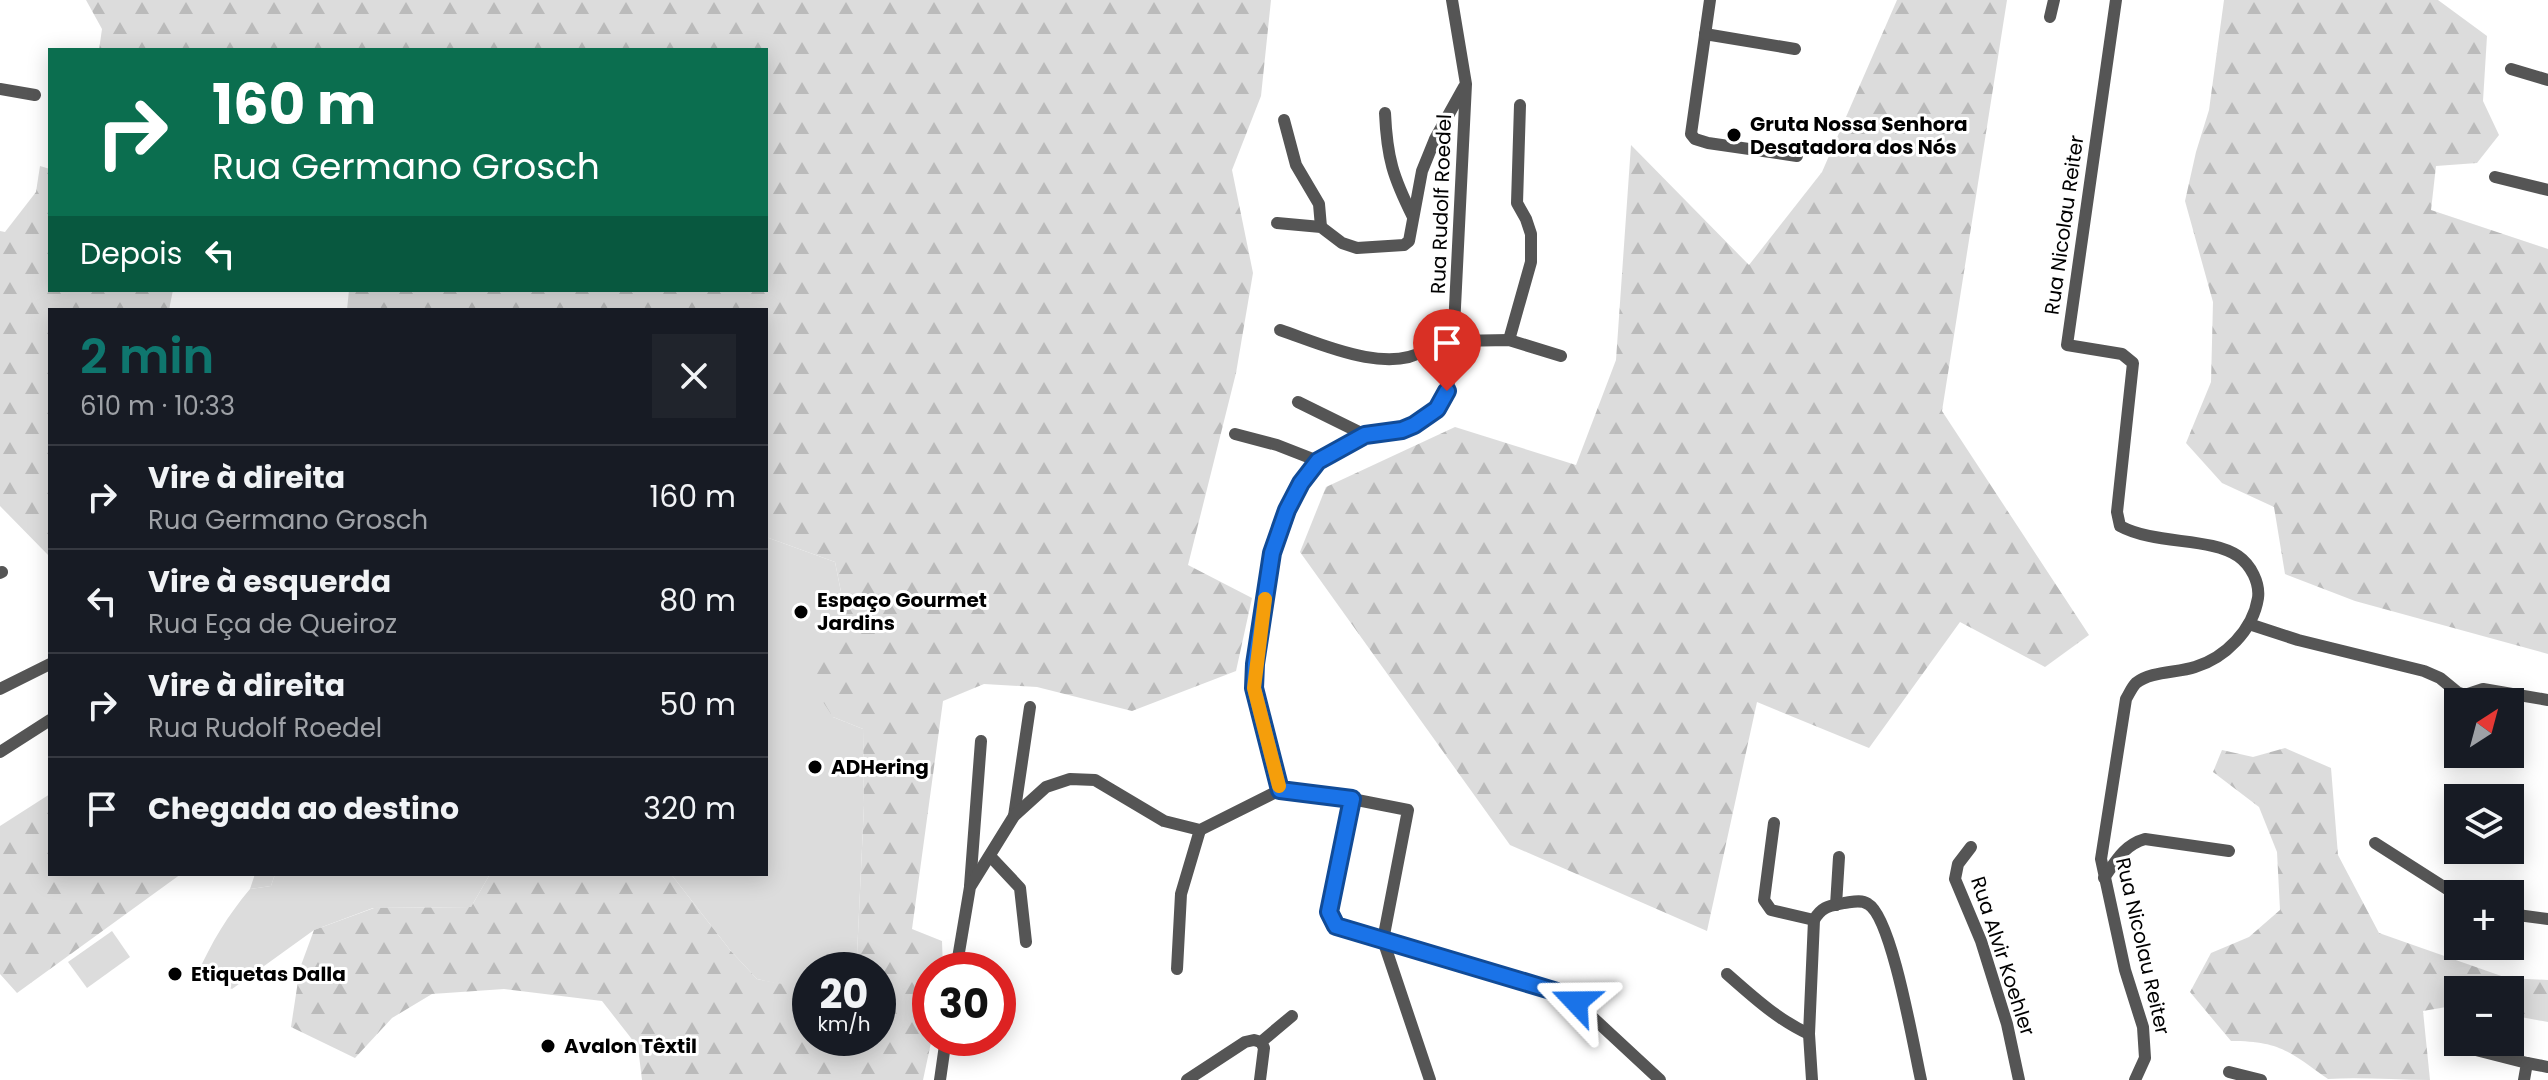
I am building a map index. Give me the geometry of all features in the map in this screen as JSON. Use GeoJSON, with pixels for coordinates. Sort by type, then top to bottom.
{"type":"FeatureCollection","features":[{"type":"Feature","properties":{"kind":"street","name":"Rua Rudolf Roedel"},"geometry":{"type":"LineString","coordinates":[[1280,790],[1254,688],[1272,553],[1287,510],[1301,483],[1318,461],[1365,435],[1402,430],[1414,425],[1437,409],[1447,391],[1456,319],[1466,84],[1452,0]]}},
{"type":"Feature","properties":{"kind":"street"},"geometry":{"type":"LineString","coordinates":[[1710,0],[1691,134],[1695,139],[1708,143],[1797,156]]}},
{"type":"Feature","properties":{"kind":"street"},"geometry":{"type":"LineString","coordinates":[[2050,17],[2054,0]]}},
{"type":"Feature","properties":{"kind":"street","name":"Rua Nicolau Reiter"},"geometry":{"type":"LineString","coordinates":[[2116,0],[2067,345],[2122,354],[2133,363],[2117,512],[2120,526],[2135,534],[2218,548],[2239,556],[2254,574],[2259,593],[2249,624],[2231,646],[2212,660],[2195,667],[2149,677],[2135,684],[2126,699],[2102,839],[2104,878],[2125,970],[2143,1027],[2145,1058],[2135,1080]]}},
{"type":"Feature","properties":{"kind":"street"},"geometry":{"type":"LineString","coordinates":[[1705,34],[1795,49]]}},
{"type":"Feature","properties":{"kind":"street"},"geometry":{"type":"LineString","coordinates":[[2511,69],[2548,80]]}},
{"type":"Feature","properties":{"kind":"street"},"geometry":{"type":"LineString","coordinates":[[1277,223],[1321,227],[1342,243],[1357,248],[1395,247],[1409,241],[1422,171],[1435,139],[1466,84]]}},
{"type":"Feature","properties":{"kind":"street"},"geometry":{"type":"LineString","coordinates":[[0,89],[35,95]]}},
{"type":"Feature","properties":{"kind":"street"},"geometry":{"type":"LineString","coordinates":[[1509,340],[1531,262],[1531,234],[1517,203],[1520,105]]}},
{"type":"Feature","properties":{"kind":"street"},"geometry":{"type":"LineString","coordinates":[[1385,113],[1387,152],[1394,180],[1413,217]]}},
{"type":"Feature","properties":{"kind":"street"},"geometry":{"type":"LineString","coordinates":[[1284,120],[1296,165],[1319,204],[1321,227]]}},
{"type":"Feature","properties":{"kind":"street"},"geometry":{"type":"LineString","coordinates":[[2495,177],[2548,190]]}},
{"type":"Feature","properties":{"kind":"street"},"geometry":{"type":"LineString","coordinates":[[1280,330],[1363,357],[1397,360],[1410,358],[1427,349],[1456,319]]}},
{"type":"Feature","properties":{"kind":"street"},"geometry":{"type":"LineString","coordinates":[[1454,341],[1509,340],[1561,356]]}},
{"type":"Feature","properties":{"kind":"street"},"geometry":{"type":"LineString","coordinates":[[1298,402],[1365,435]]}},
{"type":"Feature","properties":{"kind":"street"},"geometry":{"type":"LineString","coordinates":[[1235,434],[1277,445],[1318,461]]}},
{"type":"Feature","properties":{"kind":"street"},"geometry":{"type":"LineString","coordinates":[[2249,624],[2298,640],[2424,671],[2465,695],[2483,689],[2548,700]]}},
{"type":"Feature","properties":{"kind":"street"},"geometry":{"type":"LineString","coordinates":[[0,689],[48,665]]}},
{"type":"Feature","properties":{"kind":"street"},"geometry":{"type":"LineString","coordinates":[[1014,816],[1030,707]]}},
{"type":"Feature","properties":{"kind":"street"},"geometry":{"type":"LineString","coordinates":[[0,752],[48,721]]}},
{"type":"Feature","properties":{"kind":"street"},"geometry":{"type":"LineString","coordinates":[[959,952],[970,887],[981,741]]}},
{"type":"Feature","properties":{"kind":"street"},"geometry":{"type":"LineString","coordinates":[[970,887],[1014,816],[1046,787],[1070,779],[1095,780],[1164,821],[1200,830],[1280,790],[1408,810],[1383,940],[1430,1080]]}},
{"type":"Feature","properties":{"kind":"street"},"geometry":{"type":"LineString","coordinates":[[1352,799],[1329,912],[1336,926],[1554,991],[1576,1002],[1660,1080]]}},
{"type":"Feature","properties":{"kind":"street"},"geometry":{"type":"LineString","coordinates":[[1774,823],[1764,900],[1766,906],[1771,910],[1814,920]]}},
{"type":"Feature","properties":{"kind":"street"},"geometry":{"type":"LineString","coordinates":[[1177,969],[1181,894],[1200,830]]}},
{"type":"Feature","properties":{"kind":"street"},"geometry":{"type":"LineString","coordinates":[[2104,878],[2121,853],[2132,843],[2145,839],[2229,851]]}},
{"type":"Feature","properties":{"kind":"street"},"geometry":{"type":"LineString","coordinates":[[2375,843],[2444,887]]}},
{"type":"Feature","properties":{"kind":"street","name":"Rua Alvir Koehler"},"geometry":{"type":"LineString","coordinates":[[1971,847],[1958,864],[1955,879],[1981,941],[2007,1024],[2019,1080]]}},
{"type":"Feature","properties":{"kind":"street"},"geometry":{"type":"LineString","coordinates":[[990,856],[1020,888],[1026,942]]}},
{"type":"Feature","properties":{"kind":"street"},"geometry":{"type":"LineString","coordinates":[[1836,905],[1839,857]]}},
{"type":"Feature","properties":{"kind":"street"},"geometry":{"type":"LineString","coordinates":[[1812,1080],[1809,1034],[1814,920],[1819,911],[1857,901],[1868,903],[1875,910],[1895,960],[1921,1080]]}},
{"type":"Feature","properties":{"kind":"street"},"geometry":{"type":"LineString","coordinates":[[2524,916],[2548,919]]}},
{"type":"Feature","properties":{"kind":"street"},"geometry":{"type":"LineString","coordinates":[[1727,974],[1760,1003],[1793,1027],[1809,1034]]}},
{"type":"Feature","properties":{"kind":"street"},"geometry":{"type":"LineString","coordinates":[[1261,1042],[1292,1016]]}},
{"type":"Feature","properties":{"kind":"street"},"geometry":{"type":"LineString","coordinates":[[1187,1080],[1245,1042],[1254,1040],[1261,1042],[1264,1048],[1260,1080]]}},
{"type":"Feature","properties":{"kind":"street"},"geometry":{"type":"LineString","coordinates":[[940,1080],[943,1056]]}},
{"type":"Feature","properties":{"kind":"street"},"geometry":{"type":"LineString","coordinates":[[2500,1056],[2548,1067]]}},
{"type":"Feature","properties":{"kind":"street"},"geometry":{"type":"LineString","coordinates":[[2524,1080],[2527,1063]]}},
{"type":"Feature","properties":{"kind":"street"},"geometry":{"type":"LineString","coordinates":[[2229,1072],[2261,1080]]}},
{"type":"Feature","properties":{"kind":"green space"},"geometry":{"type":"Polygon","coordinates":[[[86,0],[1271,0],[1261,96],[1232,170],[1253,273],[1236,373],[1188,565],[1252,598],[1236,671],[1132,711],[1037,687],[984,684],[943,701],[912,929],[942,941],[942,952],[912,952],[912,1056],[928,1056],[923,1080],[642,1080],[638,1047],[602,1001],[504,989],[432,994],[392,1018],[355,1058],[291,1027],[300,968],[314,930],[374,908],[471,907],[489,876],[673,876],[730,950],[757,979],[792,986],[792,1056],[896,1056],[896,952],[857,952],[864,805],[863,729],[833,717],[804,673],[849,632],[835,562],[768,538],[768,308],[347,308],[349,292],[768,292],[768,48],[99,48],[102,29],[86,0]]]}},
{"type":"Feature","properties":{"kind":"green space"},"geometry":{"type":"Polygon","coordinates":[[[1897,0],[2007,0],[1942,411],[2089,635],[2045,667],[1960,622],[1869,748],[1757,702],[1707,931],[1510,845],[1300,552],[1326,487],[1455,427],[1576,465],[1616,360],[1631,145],[1749,265],[1822,172],[1897,0]]]}},
{"type":"Feature","properties":{"kind":"green space"},"geometry":{"type":"Polygon","coordinates":[[[2224,0],[2438,0],[2487,36],[2483,101],[2499,135],[2477,163],[2436,166],[2431,210],[2548,249],[2548,654],[2355,601],[2285,574],[2274,507],[2222,483],[2186,443],[2211,382],[2213,302],[2185,201],[2209,110],[2224,0]]]}},
{"type":"Feature","properties":{"kind":"green space"},"geometry":{"type":"Polygon","coordinates":[[[40,166],[48,168],[48,292],[173,292],[169,308],[48,308],[48,555],[0,506],[0,231],[5,232],[36,192],[40,166]]]}},
{"type":"Feature","properties":{"kind":"green space","name":"ADHering"},"geometry":{"type":"Polygon","coordinates":[[[768,538],[835,562],[849,632],[833,717],[863,729],[864,805],[857,952],[792,952],[792,987],[757,979],[730,950],[673,876],[768,876],[768,538]]]}},
{"type":"Feature","properties":{"kind":"green space"},"geometry":{"type":"Polygon","coordinates":[[[2285,748],[2331,768],[2338,855],[2379,933],[2444,956],[2444,960],[2456,960],[2501,976],[2444,976],[2444,1007],[2423,1011],[2430,1080],[2328,1079],[2284,1050],[2261,1043],[2231,1041],[2190,992],[2211,953],[2249,937],[2280,910],[2277,852],[2259,807],[2213,772],[2222,750],[2253,757],[2285,748]]]}},
{"type":"Feature","properties":{"kind":"green space"},"geometry":{"type":"Polygon","coordinates":[[[48,795],[48,876],[178,876],[17,993],[0,974],[0,826],[48,795]]]}},
{"type":"Feature","properties":{"kind":"green space"},"geometry":{"type":"Polygon","coordinates":[[[254,876],[274,876],[271,886],[250,889],[254,876]]]}},
{"type":"Feature","properties":{"kind":"green space"},"geometry":{"type":"Polygon","coordinates":[[[274,876],[489,876],[471,907],[373,908],[314,930],[232,989],[198,973],[221,930],[250,889],[271,886],[274,876]]]}},
{"type":"Feature","properties":{"kind":"green space"},"geometry":{"type":"Polygon","coordinates":[[[112,931],[130,957],[87,988],[68,962],[112,931]]]}},
{"type":"Feature","properties":{"kind":"green space"},"geometry":{"type":"Polygon","coordinates":[[[2524,979],[2548,980],[2548,1022],[2524,1018],[2524,979]]]}},
{"type":"Feature","properties":{"kind":"slow traffic"},"geometry":{"type":"LineString","coordinates":[[1265,599],[1254,688],[1279,786]]}},
{"type":"Feature","properties":{"kind":"place","name":"Gruta Nossa Senhora Desatadora dos Nós"},"geometry":{"type":"Point","coordinates":[1734,135]}},
{"type":"Feature","properties":{"kind":"place","name":"Espaço Gourmet Jardins"},"geometry":{"type":"Point","coordinates":[801,612]}},
{"type":"Feature","properties":{"kind":"place","name":"ADHering"},"geometry":{"type":"Point","coordinates":[815,767]}},
{"type":"Feature","properties":{"kind":"place","name":"Etiquetas Dalla"},"geometry":{"type":"Point","coordinates":[175,974]}},
{"type":"Feature","properties":{"kind":"place","name":"Avalon Têxtil"},"geometry":{"type":"Point","coordinates":[548,1046]}},
{"type":"Feature","properties":{"kind":"route"},"geometry":{"type":"LineString","coordinates":[[1447,391],[1437,409],[1427,417],[1402,430],[1365,435],[1318,461],[1301,483],[1287,510],[1272,553],[1254,688],[1280,790],[1352,799],[1329,912],[1336,926],[1554,991],[1576,1002]]}}]}
